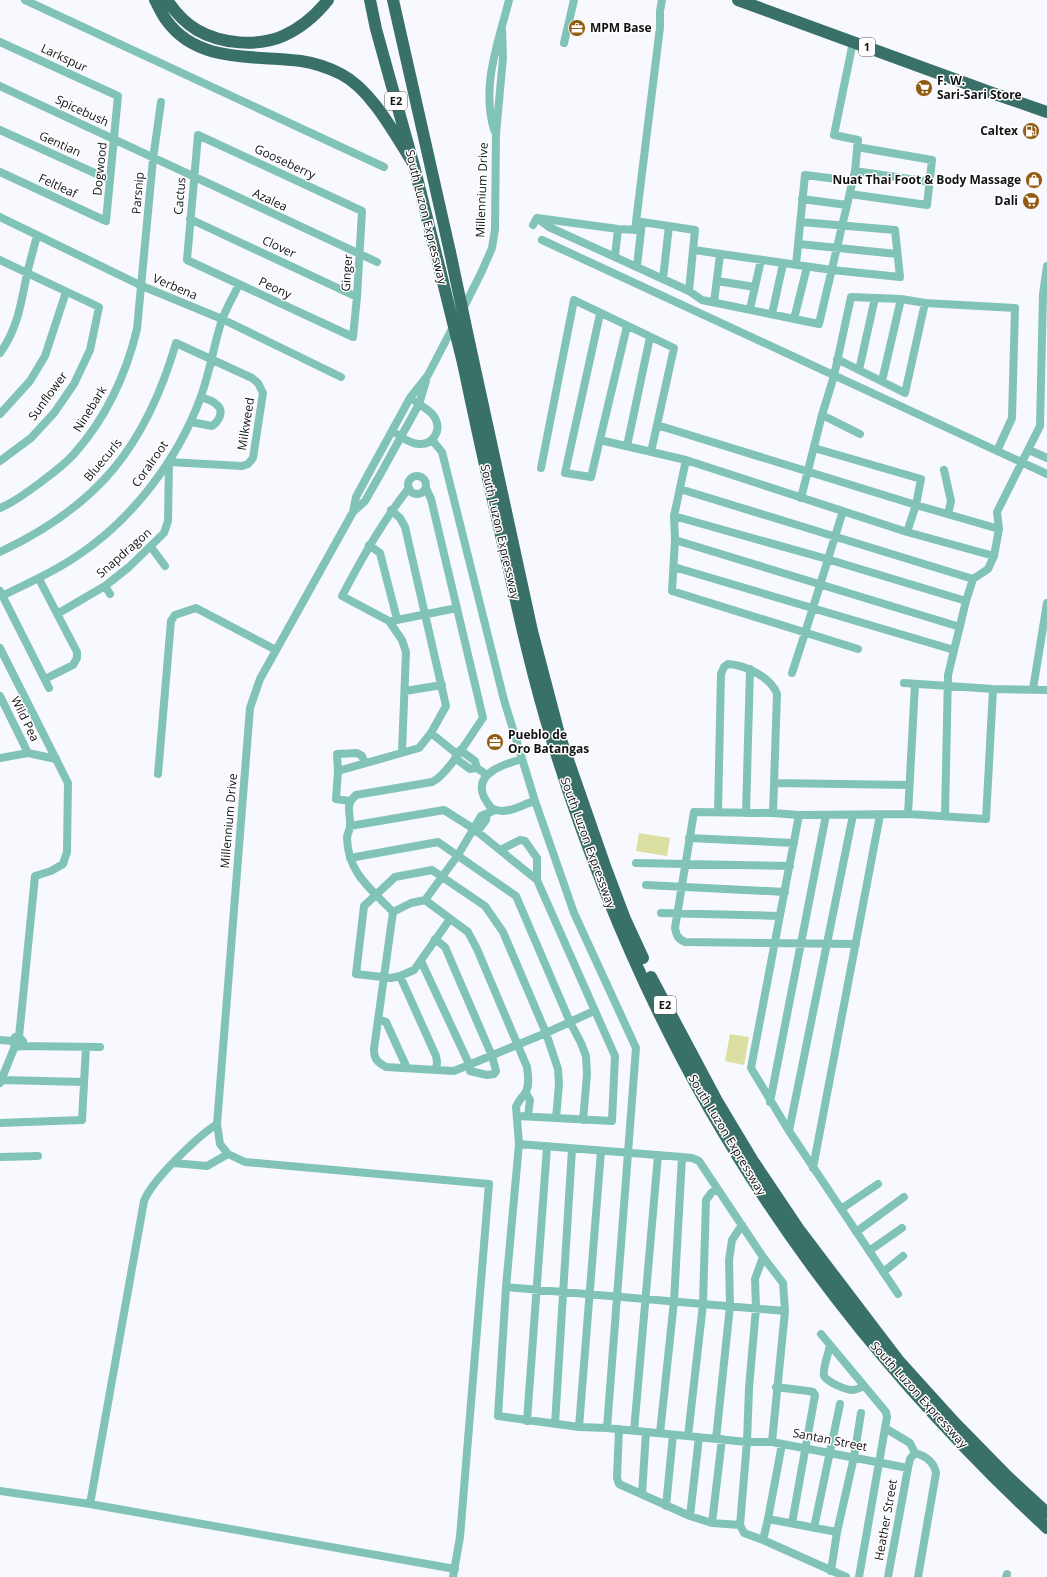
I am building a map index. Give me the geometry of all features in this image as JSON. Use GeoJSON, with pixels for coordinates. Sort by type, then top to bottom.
{"type":"FeatureCollection","features":[{"type":"Feature","properties":{"kind":"highway"},"geometry":{"type":"LineString","coordinates":[[155,0],[167,22],[179,34],[195,46],[228,56],[302,61],[318,65],[343,75],[356,84],[369,98],[414,164]]}},
{"type":"Feature","properties":{"kind":"highway"},"geometry":{"type":"LineString","coordinates":[[167,0],[182,19],[197,30],[213,37],[247,42],[265,41],[282,37],[309,20],[328,0]]}},
{"type":"Feature","properties":{"kind":"highway","name":"South Luzon Expressway"},"geometry":{"type":"LineString","coordinates":[[370,0],[378,38],[414,164],[427,216],[463,363],[524,637],[551,739],[601,882],[650,994],[708,1106],[746,1168],[791,1237],[839,1302],[890,1365],[947,1430],[1047,1528]]}},
{"type":"Feature","properties":{"kind":"highway","name":"South Luzon Expressway"},"geometry":{"type":"LineString","coordinates":[[393,0],[450,252],[532,631],[560,734],[605,866],[625,919],[655,986],[717,1101],[753,1161],[800,1231],[898,1360],[955,1423],[1007,1476],[1047,1513]]}},
{"type":"Feature","properties":{"kind":"highway","name":"1"},"geometry":{"type":"LineString","coordinates":[[738,0],[1047,112]]}},
{"type":"Feature","properties":{"kind":"street"},"geometry":{"type":"LineString","coordinates":[[25,0],[384,167]]}},
{"type":"Feature","properties":{"kind":"street","name":"Millennium Drive"},"geometry":{"type":"LineString","coordinates":[[496,134],[490,115],[490,78],[493,60],[509,0]]}},
{"type":"Feature","properties":{"kind":"street"},"geometry":{"type":"LineString","coordinates":[[564,43],[574,0]]}},
{"type":"Feature","properties":{"kind":"street"},"geometry":{"type":"LineString","coordinates":[[637,266],[638,230],[662,0]]}},
{"type":"Feature","properties":{"kind":"street","name":"Millennium Drive"},"geometry":{"type":"LineString","coordinates":[[228,1154],[220,1144],[217,1124],[250,708],[260,679],[353,512],[356,497],[410,398],[428,375],[471,295],[492,248],[495,229],[496,134],[503,58],[502,29]]}},
{"type":"Feature","properties":{"kind":"street","name":"Larkspur"},"geometry":{"type":"LineString","coordinates":[[0,42],[118,96]]}},
{"type":"Feature","properties":{"kind":"street"},"geometry":{"type":"LineString","coordinates":[[638,230],[618,229],[574,222],[535,221],[637,266],[689,291],[702,300],[819,324],[855,171],[858,140],[834,135],[853,42]]}},
{"type":"Feature","properties":{"kind":"street","name":"Spicebush"},"geometry":{"type":"LineString","coordinates":[[0,86],[153,159]]}},
{"type":"Feature","properties":{"kind":"street","name":"Dogwood"},"geometry":{"type":"LineString","coordinates":[[106,221],[115,140],[118,96]]}},
{"type":"Feature","properties":{"kind":"street","name":"Parsnip"},"geometry":{"type":"LineString","coordinates":[[142,286],[153,159],[161,102]]}},
{"type":"Feature","properties":{"kind":"street","name":"Gentian"},"geometry":{"type":"LineString","coordinates":[[0,130],[110,180]]}},
{"type":"Feature","properties":{"kind":"street","name":"Cactus"},"geometry":{"type":"LineString","coordinates":[[186,260],[198,135]]}},
{"type":"Feature","properties":{"kind":"street","name":"Gooseberry"},"geometry":{"type":"LineString","coordinates":[[198,135],[362,211]]}},
{"type":"Feature","properties":{"kind":"street"},"geometry":{"type":"LineString","coordinates":[[850,194],[927,205],[932,160],[857,147]]}},
{"type":"Feature","properties":{"kind":"street","name":"Azalea"},"geometry":{"type":"LineString","coordinates":[[153,159],[376,262]]}},
{"type":"Feature","properties":{"kind":"street"},"geometry":{"type":"LineString","coordinates":[[855,171],[930,182]]}},
{"type":"Feature","properties":{"kind":"street","name":"Feltleaf"},"geometry":{"type":"LineString","coordinates":[[0,172],[106,221]]}},
{"type":"Feature","properties":{"kind":"street"},"geometry":{"type":"LineString","coordinates":[[796,265],[805,174],[853,181]]}},
{"type":"Feature","properties":{"kind":"street"},"geometry":{"type":"LineString","coordinates":[[802,199],[847,205]]}},
{"type":"Feature","properties":{"kind":"street","name":"Ginger"},"geometry":{"type":"LineString","coordinates":[[353,337],[362,211]]}},
{"type":"Feature","properties":{"kind":"street","name":"Verbena"},"geometry":{"type":"LineString","coordinates":[[0,217],[142,286],[222,320],[341,377]]}},
{"type":"Feature","properties":{"kind":"street","name":"Clover"},"geometry":{"type":"LineString","coordinates":[[190,219],[357,297]]}},
{"type":"Feature","properties":{"kind":"street"},"geometry":{"type":"LineString","coordinates":[[573,237],[574,222]]}},
{"type":"Feature","properties":{"kind":"street"},"geometry":{"type":"LineString","coordinates":[[638,230],[642,222],[695,230],[689,291]]}},
{"type":"Feature","properties":{"kind":"street"},"geometry":{"type":"LineString","coordinates":[[694,250],[783,264],[900,277],[895,230],[800,222]]}},
{"type":"Feature","properties":{"kind":"street"},"geometry":{"type":"LineString","coordinates":[[663,279],[669,226]]}},
{"type":"Feature","properties":{"kind":"street"},"geometry":{"type":"LineString","coordinates":[[615,256],[618,229]]}},
{"type":"Feature","properties":{"kind":"street"},"geometry":{"type":"LineString","coordinates":[[0,353],[14,330],[37,235]]}},
{"type":"Feature","properties":{"kind":"street"},"geometry":{"type":"LineString","coordinates":[[542,240],[1047,474]]}},
{"type":"Feature","properties":{"kind":"street"},"geometry":{"type":"LineString","coordinates":[[799,244],[836,249],[897,254]]}},
{"type":"Feature","properties":{"kind":"street"},"geometry":{"type":"LineString","coordinates":[[714,302],[720,255]]}},
{"type":"Feature","properties":{"kind":"street"},"geometry":{"type":"LineString","coordinates":[[0,260],[66,292],[45,356],[30,381],[0,414]]}},
{"type":"Feature","properties":{"kind":"street","name":"Peony"},"geometry":{"type":"LineString","coordinates":[[186,260],[353,337]]}},
{"type":"Feature","properties":{"kind":"street"},"geometry":{"type":"LineString","coordinates":[[750,309],[761,260]]}},
{"type":"Feature","properties":{"kind":"street"},"geometry":{"type":"LineString","coordinates":[[772,314],[783,264]]}},
{"type":"Feature","properties":{"kind":"street"},"geometry":{"type":"LineString","coordinates":[[680,489],[973,579],[983,574],[988,569],[994,556],[999,529],[998,512],[1029,450],[1044,428],[1045,324],[1043,294],[1047,266]]}},
{"type":"Feature","properties":{"kind":"street"},"geometry":{"type":"LineString","coordinates":[[794,318],[807,267]]}},
{"type":"Feature","properties":{"kind":"street"},"geometry":{"type":"LineString","coordinates":[[717,281],[755,287]]}},
{"type":"Feature","properties":{"kind":"street","name":"Coralroot"},"geometry":{"type":"LineString","coordinates":[[1,593],[39,579],[79,555],[104,536],[133,508],[169,462],[191,422],[201,397],[222,320],[239,284]]}},
{"type":"Feature","properties":{"kind":"street","name":"Ninebark"},"geometry":{"type":"LineString","coordinates":[[0,508],[30,490],[61,467],[74,454],[107,407],[120,383],[131,354],[137,329],[142,286]]}},
{"type":"Feature","properties":{"kind":"street","name":"Sunflower"},"geometry":{"type":"LineString","coordinates":[[0,461],[31,438],[54,413],[74,384],[90,350],[99,307],[66,292]]}},
{"type":"Feature","properties":{"kind":"street"},"geometry":{"type":"LineString","coordinates":[[801,498],[834,376],[851,297],[901,299],[925,303],[1015,308],[1012,418],[997,451]]}},
{"type":"Feature","properties":{"kind":"street"},"geometry":{"type":"LineString","coordinates":[[860,370],[875,298]]}},
{"type":"Feature","properties":{"kind":"street"},"geometry":{"type":"LineString","coordinates":[[882,381],[901,299]]}},
{"type":"Feature","properties":{"kind":"street"},"geometry":{"type":"LineString","coordinates":[[541,468],[574,300],[600,314],[674,348],[651,452]]}},
{"type":"Feature","properties":{"kind":"street"},"geometry":{"type":"LineString","coordinates":[[837,359],[905,392],[925,303]]}},
{"type":"Feature","properties":{"kind":"street"},"geometry":{"type":"LineString","coordinates":[[600,314],[565,473],[591,477],[627,326]]}},
{"type":"Feature","properties":{"kind":"street"},"geometry":{"type":"LineString","coordinates":[[626,446],[650,337]]}},
{"type":"Feature","properties":{"kind":"street","name":"Bluecurls"},"geometry":{"type":"LineString","coordinates":[[0,552],[25,541],[52,524],[83,502],[104,481],[128,452],[150,413],[167,374],[176,343],[212,359]]}},
{"type":"Feature","properties":{"kind":"street","name":"Milkweed"},"geometry":{"type":"LineString","coordinates":[[169,462],[242,466],[248,464],[253,458],[263,393],[261,387],[258,382],[252,378],[212,359]]}},
{"type":"Feature","properties":{"kind":"street","name":"Millennium Drive"},"geometry":{"type":"LineString","coordinates":[[353,512],[365,501],[401,437],[419,404],[428,375]]}},
{"type":"Feature","properties":{"kind":"street"},"geometry":{"type":"LineString","coordinates":[[191,422],[212,426],[217,423],[220,418],[220,408],[218,405],[201,397]]}},
{"type":"Feature","properties":{"kind":"street"},"geometry":{"type":"LineString","coordinates":[[392,431],[414,444],[420,444],[432,440],[437,430],[435,417],[428,410],[410,398]]}},
{"type":"Feature","properties":{"kind":"street"},"geometry":{"type":"LineString","coordinates":[[822,416],[860,434]]}},
{"type":"Feature","properties":{"kind":"street"},"geometry":{"type":"LineString","coordinates":[[657,424],[916,505],[999,529]]}},
{"type":"Feature","properties":{"kind":"street"},"geometry":{"type":"LineString","coordinates":[[432,440],[442,452],[504,700],[535,801],[574,913],[636,1048],[607,1428]]}},
{"type":"Feature","properties":{"kind":"street"},"geometry":{"type":"LineString","coordinates":[[600,440],[686,460],[907,532],[994,556]]}},
{"type":"Feature","properties":{"kind":"street"},"geometry":{"type":"LineString","coordinates":[[814,448],[921,478],[916,505],[907,532]]}},
{"type":"Feature","properties":{"kind":"street"},"geometry":{"type":"LineString","coordinates":[[1029,450],[1047,458]]}},
{"type":"Feature","properties":{"kind":"street"},"geometry":{"type":"LineString","coordinates":[[686,460],[674,516],[675,540],[672,591],[858,649]]}},
{"type":"Feature","properties":{"kind":"street","name":"Snapdragon"},"geometry":{"type":"LineString","coordinates":[[57,614],[105,586],[151,547],[164,533],[167,527],[169,462]]}},
{"type":"Feature","properties":{"kind":"street"},"geometry":{"type":"LineString","coordinates":[[944,470],[951,501],[948,514]]}},
{"type":"Feature","properties":{"kind":"street"},"geometry":{"type":"LineString","coordinates":[[393,912],[355,872],[350,858],[347,836],[350,826],[348,814],[350,801],[356,795],[438,780],[483,718],[432,499],[422,477],[416,476],[409,482],[409,488],[413,493],[422,493],[426,488]]}},
{"type":"Feature","properties":{"kind":"street"},"geometry":{"type":"LineString","coordinates":[[409,488],[391,510],[369,545],[342,596],[393,620],[457,608]]}},
{"type":"Feature","properties":{"kind":"street"},"geometry":{"type":"LineString","coordinates":[[338,771],[419,748],[431,733],[446,706],[426,613],[405,527],[400,518],[391,510]]}},
{"type":"Feature","properties":{"kind":"street"},"geometry":{"type":"LineString","coordinates":[[792,673],[814,609],[827,559],[843,511]]}},
{"type":"Feature","properties":{"kind":"street"},"geometry":{"type":"LineString","coordinates":[[674,516],[827,559],[966,601]]}},
{"type":"Feature","properties":{"kind":"street"},"geometry":{"type":"LineString","coordinates":[[675,540],[960,627]]}},
{"type":"Feature","properties":{"kind":"street"},"geometry":{"type":"LineString","coordinates":[[369,545],[380,553],[393,620],[406,652],[402,752]]}},
{"type":"Feature","properties":{"kind":"street"},"geometry":{"type":"LineString","coordinates":[[151,547],[165,566]]}},
{"type":"Feature","properties":{"kind":"street"},"geometry":{"type":"LineString","coordinates":[[674,567],[954,650]]}},
{"type":"Feature","properties":{"kind":"street"},"geometry":{"type":"LineString","coordinates":[[39,579],[77,652],[77,658],[73,665],[45,679]]}},
{"type":"Feature","properties":{"kind":"street"},"geometry":{"type":"LineString","coordinates":[[945,816],[947,685],[966,601],[973,579]]}},
{"type":"Feature","properties":{"kind":"street"},"geometry":{"type":"LineString","coordinates":[[105,586],[110,594]]}},
{"type":"Feature","properties":{"kind":"street"},"geometry":{"type":"LineString","coordinates":[[1,593],[49,688]]}},
{"type":"Feature","properties":{"kind":"street"},"geometry":{"type":"LineString","coordinates":[[1033,689],[1047,603]]}},
{"type":"Feature","properties":{"kind":"street"},"geometry":{"type":"LineString","coordinates":[[158,774],[171,621],[175,615],[196,608],[276,650]]}},
{"type":"Feature","properties":{"kind":"street"},"geometry":{"type":"LineString","coordinates":[[0,648],[68,783],[67,852],[63,864],[51,871],[35,876],[17,1043],[1,1081],[84,1082]]}},
{"type":"Feature","properties":{"kind":"street"},"geometry":{"type":"LineString","coordinates":[[718,812],[721,674],[724,667],[728,664],[739,664],[750,669],[774,687],[777,694],[773,813]]}},
{"type":"Feature","properties":{"kind":"street"},"geometry":{"type":"LineString","coordinates":[[746,813],[750,669]]}},
{"type":"Feature","properties":{"kind":"street"},"geometry":{"type":"LineString","coordinates":[[904,683],[1047,690]]}},
{"type":"Feature","properties":{"kind":"street"},"geometry":{"type":"LineString","coordinates":[[908,814],[915,684]]}},
{"type":"Feature","properties":{"kind":"street"},"geometry":{"type":"LineString","coordinates":[[404,691],[442,685]]}},
{"type":"Feature","properties":{"kind":"street"},"geometry":{"type":"LineString","coordinates":[[856,944],[685,942],[682,940],[676,934],[675,928],[694,812],[773,813],[799,815],[908,814],[986,819],[993,688]]}},
{"type":"Feature","properties":{"kind":"street","name":"Wild Pea"},"geometry":{"type":"LineString","coordinates":[[0,698],[28,753]]}},
{"type":"Feature","properties":{"kind":"street"},"geometry":{"type":"LineString","coordinates":[[431,733],[458,754],[475,761],[477,768],[487,775]]}},
{"type":"Feature","properties":{"kind":"street"},"geometry":{"type":"LineString","coordinates":[[0,758],[28,753],[56,759]]}},
{"type":"Feature","properties":{"kind":"street"},"geometry":{"type":"LineString","coordinates":[[350,801],[336,799],[338,771],[337,754],[357,753],[362,756],[364,763]]}},
{"type":"Feature","properties":{"kind":"street"},"geometry":{"type":"LineString","coordinates":[[496,810],[489,805],[483,795],[482,785],[487,775],[493,769],[522,759]]}},
{"type":"Feature","properties":{"kind":"street"},"geometry":{"type":"LineString","coordinates":[[774,783],[909,785]]}},
{"type":"Feature","properties":{"kind":"street"},"geometry":{"type":"LineString","coordinates":[[393,912],[410,904],[425,900],[476,831],[477,821],[481,816],[496,810],[506,810],[535,801]]}},
{"type":"Feature","properties":{"kind":"street"},"geometry":{"type":"LineString","coordinates":[[350,826],[444,810],[476,831],[537,880]]}},
{"type":"Feature","properties":{"kind":"street"},"geometry":{"type":"LineString","coordinates":[[799,815],[751,1068],[770,1102],[898,1294]]}},
{"type":"Feature","properties":{"kind":"street"},"geometry":{"type":"LineString","coordinates":[[770,1102],[826,815]]}},
{"type":"Feature","properties":{"kind":"street"},"geometry":{"type":"LineString","coordinates":[[789,1131],[852,815]]}},
{"type":"Feature","properties":{"kind":"street"},"geometry":{"type":"LineString","coordinates":[[813,1168],[880,815]]}},
{"type":"Feature","properties":{"kind":"street"},"geometry":{"type":"LineString","coordinates":[[689,838],[794,843]]}},
{"type":"Feature","properties":{"kind":"street"},"geometry":{"type":"LineString","coordinates":[[500,850],[520,840],[525,841],[537,858],[537,880],[615,1056],[612,1122],[518,1116]]}},
{"type":"Feature","properties":{"kind":"street"},"geometry":{"type":"LineString","coordinates":[[350,858],[438,842],[516,896],[586,1056],[587,1075],[583,1120]]}},
{"type":"Feature","properties":{"kind":"street"},"geometry":{"type":"LineString","coordinates":[[636,863],[790,866]]}},
{"type":"Feature","properties":{"kind":"street"},"geometry":{"type":"LineString","coordinates":[[450,919],[414,970],[400,976],[383,978],[356,974],[364,906],[375,894],[395,877],[432,870],[485,906],[503,932],[546,1033],[558,1069],[559,1084],[556,1118]]}},
{"type":"Feature","properties":{"kind":"street"},"geometry":{"type":"LineString","coordinates":[[646,885],[785,892]]}},
{"type":"Feature","properties":{"kind":"street"},"geometry":{"type":"LineString","coordinates":[[425,900],[468,932],[518,1045],[526,1067],[528,1082],[526,1093],[518,1101],[516,1107],[518,1116],[519,1144],[506,1287],[618,1298],[674,1301],[785,1311]]}},
{"type":"Feature","properties":{"kind":"street"},"geometry":{"type":"LineString","coordinates":[[393,912],[374,1049],[374,1058],[377,1062],[386,1067],[454,1071],[470,1066],[594,1011]]}},
{"type":"Feature","properties":{"kind":"street"},"geometry":{"type":"LineString","coordinates":[[660,913],[780,916]]}},
{"type":"Feature","properties":{"kind":"street"},"geometry":{"type":"LineString","coordinates":[[420,961],[470,1066],[470,1071],[487,1075],[494,1074],[496,1071],[492,1056],[445,947],[436,939]]}},
{"type":"Feature","properties":{"kind":"street"},"geometry":{"type":"LineString","coordinates":[[400,976],[436,1056],[436,1070]]}},
{"type":"Feature","properties":{"kind":"street"},"geometry":{"type":"LineString","coordinates":[[378,1019],[386,1022],[408,1068]]}},
{"type":"Feature","properties":{"kind":"street"},"geometry":{"type":"LineString","coordinates":[[0,1040],[17,1043],[100,1047]]}},
{"type":"Feature","properties":{"kind":"street"},"geometry":{"type":"LineString","coordinates":[[0,1122],[82,1120],[86,1047]]}},
{"type":"Feature","properties":{"kind":"street"},"geometry":{"type":"LineString","coordinates":[[526,1093],[530,1100],[528,1116]]}},
{"type":"Feature","properties":{"kind":"street"},"geometry":{"type":"LineString","coordinates":[[90,1504],[144,1201],[152,1186],[205,1132],[217,1124]]}},
{"type":"Feature","properties":{"kind":"street"},"geometry":{"type":"LineString","coordinates":[[519,1144],[682,1157],[692,1158],[699,1161],[762,1257],[783,1283],[785,1311],[776,1387],[772,1442]]}},
{"type":"Feature","properties":{"kind":"street"},"geometry":{"type":"LineString","coordinates":[[527,1421],[546,1147]]}},
{"type":"Feature","properties":{"kind":"street"},"geometry":{"type":"LineString","coordinates":[[555,1424],[572,1149]]}},
{"type":"Feature","properties":{"kind":"street"},"geometry":{"type":"LineString","coordinates":[[579,1427],[601,1151]]}},
{"type":"Feature","properties":{"kind":"street"},"geometry":{"type":"LineString","coordinates":[[0,1491],[90,1504],[454,1573],[460,1537],[489,1184],[245,1162],[228,1154],[208,1166],[174,1163]]}},
{"type":"Feature","properties":{"kind":"street"},"geometry":{"type":"LineString","coordinates":[[634,1431],[658,1155]]}},
{"type":"Feature","properties":{"kind":"street"},"geometry":{"type":"LineString","coordinates":[[0,1157],[38,1156]]}},
{"type":"Feature","properties":{"kind":"street"},"geometry":{"type":"LineString","coordinates":[[660,1434],[674,1301],[682,1157]]}},
{"type":"Feature","properties":{"kind":"street"},"geometry":{"type":"LineString","coordinates":[[841,1209],[878,1184]]}},
{"type":"Feature","properties":{"kind":"street"},"geometry":{"type":"LineString","coordinates":[[688,1436],[703,1304],[706,1200],[712,1192],[718,1190]]}},
{"type":"Feature","properties":{"kind":"street"},"geometry":{"type":"LineString","coordinates":[[856,1232],[904,1197]]}},
{"type":"Feature","properties":{"kind":"street"},"geometry":{"type":"LineString","coordinates":[[712,1523],[730,1306],[729,1260],[732,1240],[742,1225]]}},
{"type":"Feature","properties":{"kind":"street"},"geometry":{"type":"LineString","coordinates":[[869,1251],[902,1228]]}},
{"type":"Feature","properties":{"kind":"street"},"geometry":{"type":"LineString","coordinates":[[883,1272],[903,1256]]}},
{"type":"Feature","properties":{"kind":"street"},"geometry":{"type":"LineString","coordinates":[[762,1257],[755,1279],[756,1308],[740,1526],[744,1533],[846,1577]]}},
{"type":"Feature","properties":{"kind":"street","name":"Santan Street"},"geometry":{"type":"LineString","coordinates":[[506,1287],[498,1416],[579,1427],[619,1429],[747,1442],[772,1442],[908,1468]]}},
{"type":"Feature","properties":{"kind":"street"},"geometry":{"type":"LineString","coordinates":[[821,1334],[886,1412],[887,1417],[859,1577]]}},
{"type":"Feature","properties":{"kind":"street"},"geometry":{"type":"LineString","coordinates":[[830,1345],[824,1371],[824,1376],[827,1380],[854,1390],[864,1386]]}},
{"type":"Feature","properties":{"kind":"street"},"geometry":{"type":"LineString","coordinates":[[776,1387],[813,1392],[815,1395],[792,1523]]}},
{"type":"Feature","properties":{"kind":"street"},"geometry":{"type":"LineString","coordinates":[[814,1528],[840,1404]]}},
{"type":"Feature","properties":{"kind":"street"},"geometry":{"type":"LineString","coordinates":[[831,1570],[837,1532],[854,1457],[861,1412]]}},
{"type":"Feature","properties":{"kind":"street"},"geometry":{"type":"LineString","coordinates":[[885,1428],[910,1443],[915,1453],[923,1455],[932,1462],[936,1473],[918,1577]]}},
{"type":"Feature","properties":{"kind":"street"},"geometry":{"type":"LineString","coordinates":[[619,1429],[618,1478],[620,1484],[690,1516],[712,1523],[740,1526]]}},
{"type":"Feature","properties":{"kind":"street"},"geometry":{"type":"LineString","coordinates":[[642,1494],[646,1432]]}},
{"type":"Feature","properties":{"kind":"street"},"geometry":{"type":"LineString","coordinates":[[666,1506],[673,1435]]}},
{"type":"Feature","properties":{"kind":"street"},"geometry":{"type":"LineString","coordinates":[[690,1516],[699,1437]]}},
{"type":"Feature","properties":{"kind":"street"},"geometry":{"type":"LineString","coordinates":[[763,1540],[782,1444]]}},
{"type":"Feature","properties":{"kind":"street","name":"Heather Street"},"geometry":{"type":"LineString","coordinates":[[888,1577],[910,1458],[915,1453]]}},
{"type":"Feature","properties":{"kind":"street"},"geometry":{"type":"LineString","coordinates":[[768,1519],[837,1532]]}},
{"type":"Feature","properties":{"kind":"green space"},"geometry":{"type":"Polygon","coordinates":[[[639,833],[670,838],[667,856],[636,851],[639,833]]]}},
{"type":"Feature","properties":{"kind":"green space"},"geometry":{"type":"Polygon","coordinates":[[[730,1034],[749,1037],[744,1065],[725,1061],[730,1034]]]}},
{"type":"Feature","properties":{"kind":"place","name":"MPM Base"},"geometry":{"type":"Point","coordinates":[577,28]}},
{"type":"Feature","properties":{"kind":"place","name":"F. W. Sari-Sari Store"},"geometry":{"type":"Point","coordinates":[924,88]}},
{"type":"Feature","properties":{"kind":"place","name":"Caltex"},"geometry":{"type":"Point","coordinates":[1031,131]}},
{"type":"Feature","properties":{"kind":"place","name":"Nuat Thai Foot & Body Massage"},"geometry":{"type":"Point","coordinates":[1034,180]}},
{"type":"Feature","properties":{"kind":"place","name":"Dali"},"geometry":{"type":"Point","coordinates":[1031,201]}},
{"type":"Feature","properties":{"kind":"place","name":"Pueblo de Oro Batangas"},"geometry":{"type":"Point","coordinates":[495,742]}}]}
